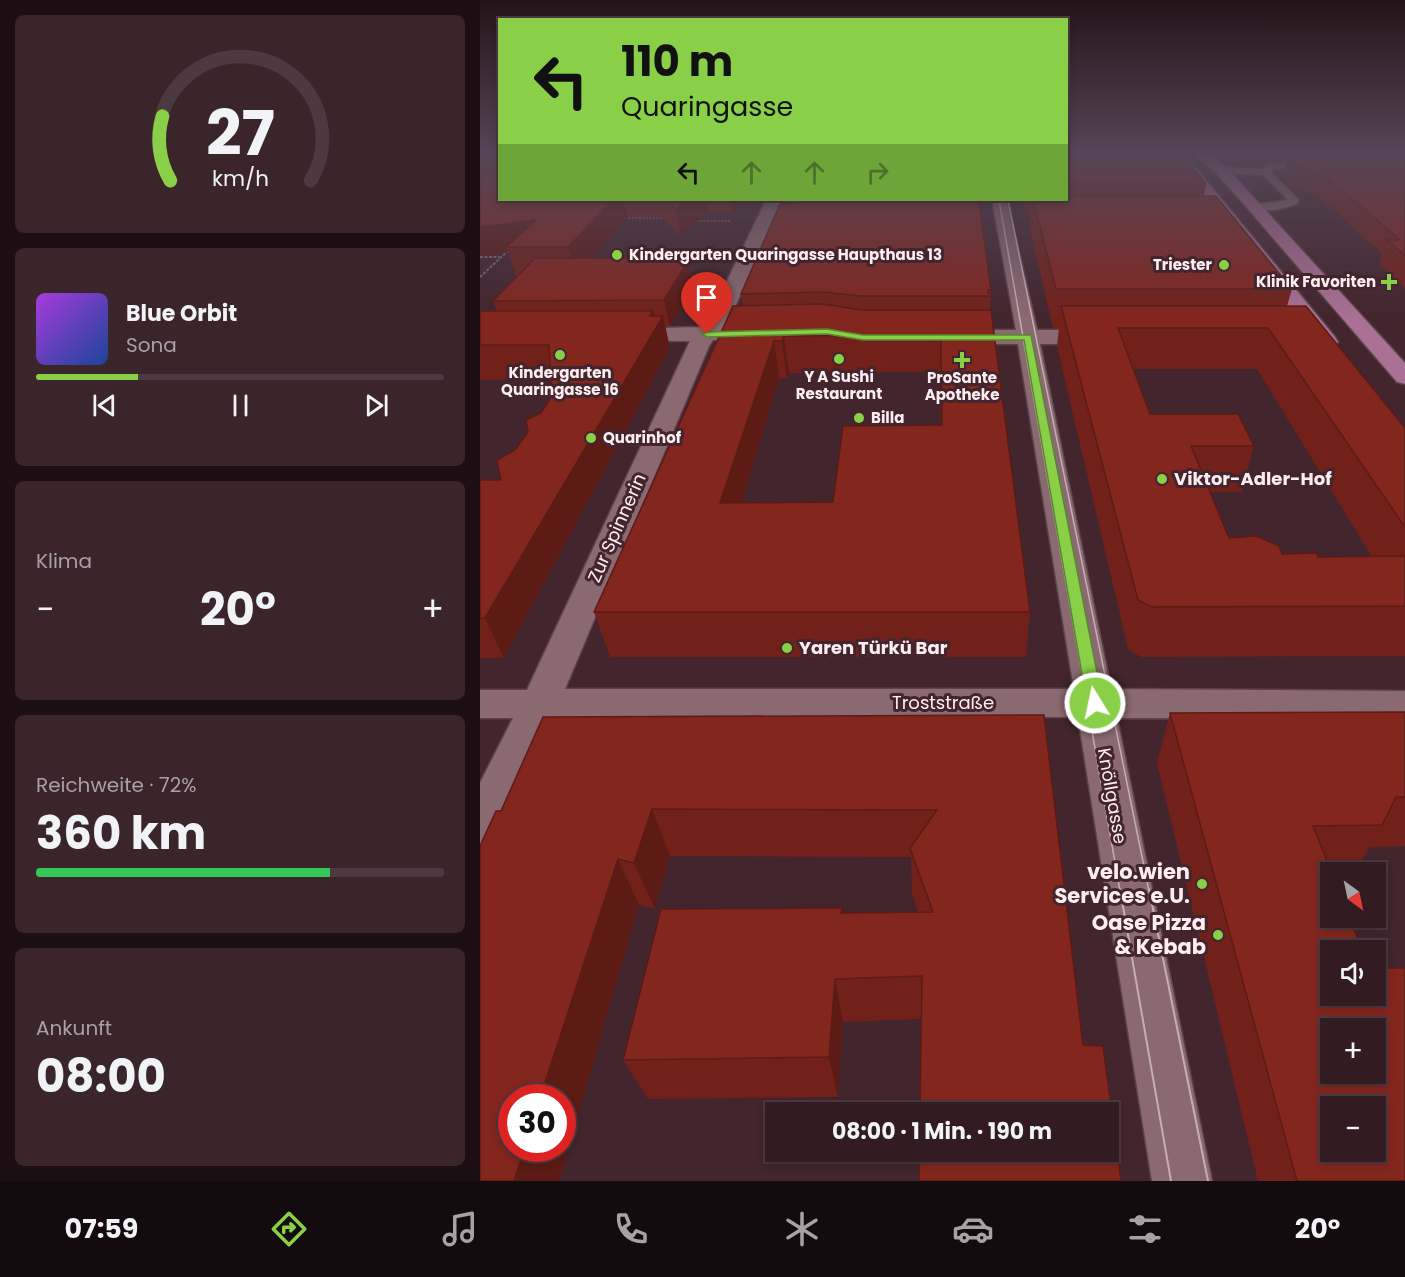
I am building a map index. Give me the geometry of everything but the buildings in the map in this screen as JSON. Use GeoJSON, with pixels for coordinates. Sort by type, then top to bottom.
{"type":"FeatureCollection","features":[{"type":"Feature","properties":{"kind":"main road"},"geometry":{"type":"LineString","coordinates":[[1220,207],[1336,354]]}},
{"type":"Feature","properties":{"kind":"main road"},"geometry":{"type":"LineString","coordinates":[[1255,207],[1405,377]]}},
{"type":"Feature","properties":{"kind":"street","name":"Knöllgasse"},"geometry":{"type":"LineString","coordinates":[[999,207],[998,223],[1028,337],[1182,1181]]}},
{"type":"Feature","properties":{"kind":"street","name":"Zur Spinnerin"},"geometry":{"type":"LineString","coordinates":[[480,826],[539,705],[698,345],[721,316],[775,215]]}},
{"type":"Feature","properties":{"kind":"street"},"geometry":{"type":"LineString","coordinates":[[1209,222],[1232,222]]}},
{"type":"Feature","properties":{"kind":"street"},"geometry":{"type":"LineString","coordinates":[[998,223],[1025,223]]}},
{"type":"Feature","properties":{"kind":"street"},"geometry":{"type":"LineString","coordinates":[[606,335],[783,333]]}},
{"type":"Feature","properties":{"kind":"street"},"geometry":{"type":"LineString","coordinates":[[932,337],[1120,337]]}},
{"type":"Feature","properties":{"kind":"street"},"geometry":{"type":"LineString","coordinates":[[1299,337],[1323,337]]}},
{"type":"Feature","properties":{"kind":"street","name":"Troststraße"},"geometry":{"type":"LineString","coordinates":[[480,704],[1405,705]]}},
{"type":"Feature","properties":{"kind":"path"},"geometry":{"type":"LineString","coordinates":[[621,218],[671,219]]}},
{"type":"Feature","properties":{"kind":"path"},"geometry":{"type":"LineString","coordinates":[[686,220],[733,221]]}},
{"type":"Feature","properties":{"kind":"path"},"geometry":{"type":"LineString","coordinates":[[487,256],[488,250]]}},
{"type":"Feature","properties":{"kind":"path"},"geometry":{"type":"LineString","coordinates":[[481,275],[509,250]]}},
{"type":"Feature","properties":{"kind":"path"},"geometry":{"type":"LineString","coordinates":[[480,257],[502,257]]}},
{"type":"Feature","properties":{"kind":"tram line"},"geometry":{"type":"LineString","coordinates":[[1000,207],[1120,891]]}},
{"type":"Feature","properties":{"kind":"tram line"},"geometry":{"type":"LineString","coordinates":[[1009,207],[1149,891]]}},
{"type":"Feature","properties":{"kind":"tram line"},"geometry":{"type":"LineString","coordinates":[[1120,889],[1171,1181]]}},
{"type":"Feature","properties":{"kind":"tram line"},"geometry":{"type":"LineString","coordinates":[[1149,889],[1208,1181]]}},
{"type":"Feature","properties":{"kind":"place","name":"Kindergarten Quaringasse Haupthaus 13"},"geometry":{"type":"Point","coordinates":[617,255]}},
{"type":"Feature","properties":{"kind":"place","name":"Triester"},"geometry":{"type":"Point","coordinates":[1224,265]}},
{"type":"Feature","properties":{"kind":"place","name":"Klinik Favoriten"},"geometry":{"type":"Point","coordinates":[1389,282]}},
{"type":"Feature","properties":{"kind":"place","name":"Kindergarten Quaringasse 16"},"geometry":{"type":"Point","coordinates":[560,355]}},
{"type":"Feature","properties":{"kind":"place","name":"Y A Sushi Restaurant"},"geometry":{"type":"Point","coordinates":[839,359]}},
{"type":"Feature","properties":{"kind":"place","name":"ProSante Apotheke"},"geometry":{"type":"Point","coordinates":[962,360]}},
{"type":"Feature","properties":{"kind":"place","name":"Billa"},"geometry":{"type":"Point","coordinates":[859,418]}},
{"type":"Feature","properties":{"kind":"place","name":"Quarinhof"},"geometry":{"type":"Point","coordinates":[591,438]}},
{"type":"Feature","properties":{"kind":"place","name":"Viktor-Adler-Hof"},"geometry":{"type":"Point","coordinates":[1162,479]}},
{"type":"Feature","properties":{"kind":"place","name":"Yaren Türkü Bar"},"geometry":{"type":"Point","coordinates":[787,648]}},
{"type":"Feature","properties":{"kind":"place","name":"velo.wien Services e.U."},"geometry":{"type":"Point","coordinates":[1202,884]}},
{"type":"Feature","properties":{"kind":"place","name":"Oase Pizza & Kebab"},"geometry":{"type":"Point","coordinates":[1218,935]}},
{"type":"Feature","properties":{"kind":"route"},"geometry":{"type":"LineString","coordinates":[[707,334],[827,332],[863,337],[1028,337],[1095,703]]}}]}
